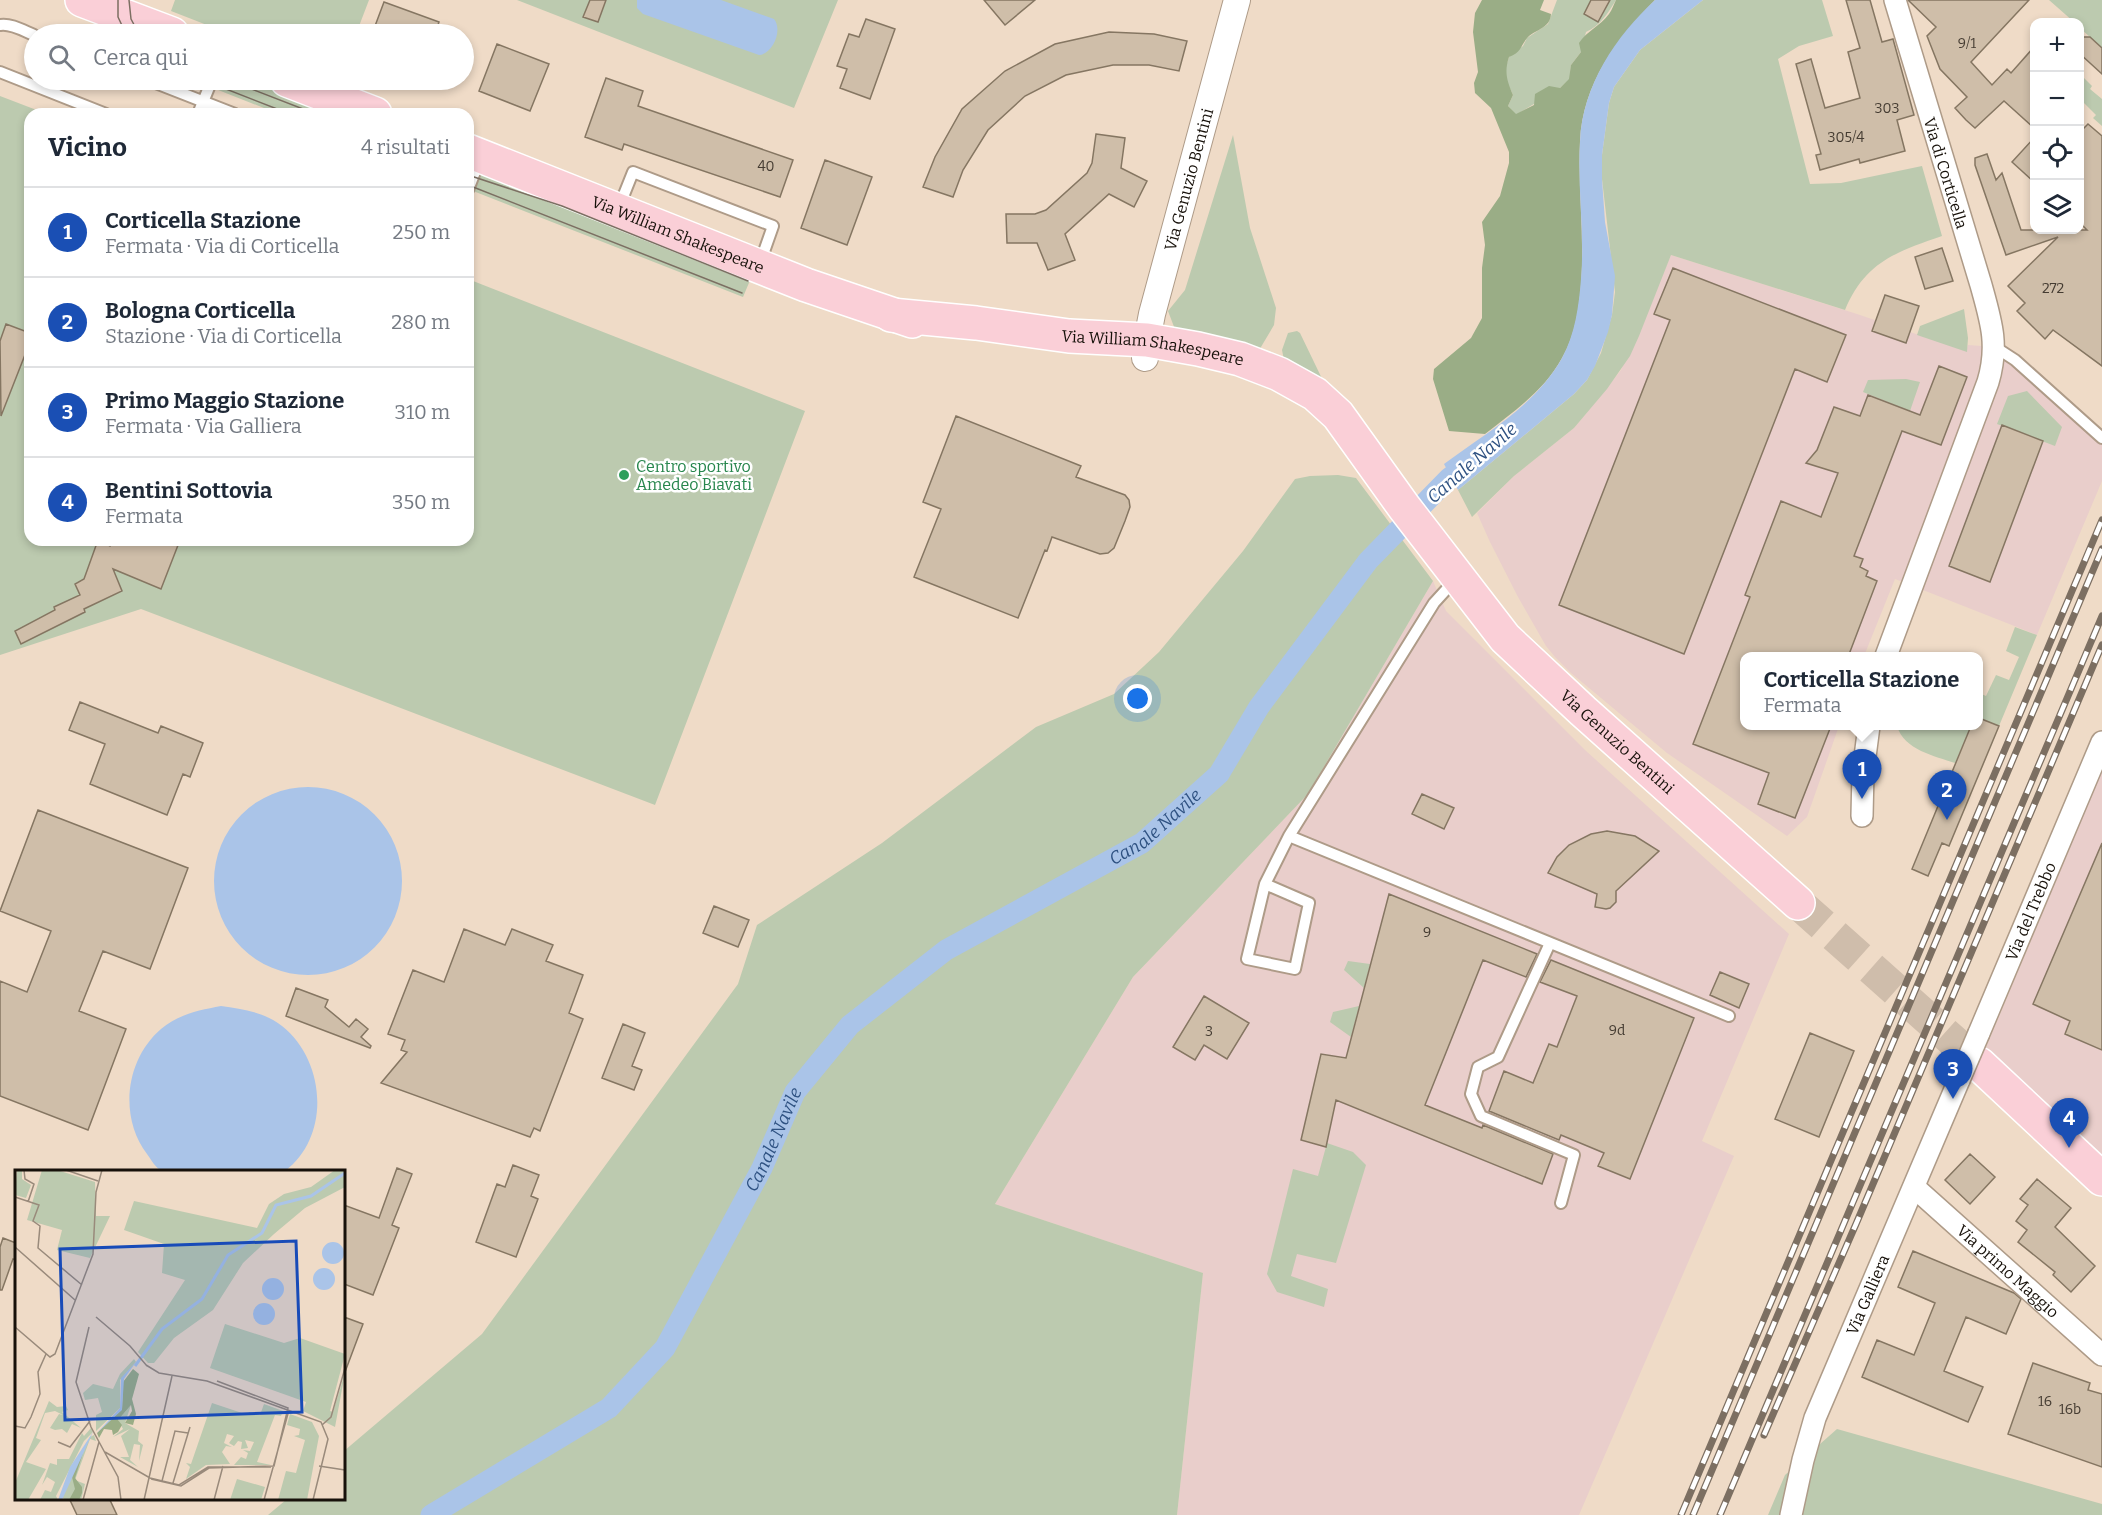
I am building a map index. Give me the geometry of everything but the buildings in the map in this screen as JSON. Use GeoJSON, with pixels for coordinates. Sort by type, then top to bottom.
{"type":"FeatureCollection","features":[{"type":"Feature","properties":{"kind":"main road"},"geometry":{"type":"LineString","coordinates":[[82,0],[118,7],[152,24]]}},
{"type":"Feature","properties":{"kind":"main road"},"geometry":{"type":"LineString","coordinates":[[313,90],[359,108]]}},
{"type":"Feature","properties":{"kind":"main road","name":"Via William Shakespeare"},"geometry":{"type":"LineString","coordinates":[[475,153],[838,297],[948,334],[1006,345],[1097,356],[1146,349],[1198,349],[1240,359],[1279,374],[1315,394],[1338,415],[1373,466],[1454,573]]}},
{"type":"Feature","properties":{"kind":"main road","name":"Via Genuzio Bentini"},"geometry":{"type":"LineString","coordinates":[[1454,573],[1505,638],[1583,711],[1798,903]]}},
{"type":"Feature","properties":{"kind":"main road"},"geometry":{"type":"LineString","coordinates":[[1972,1059],[2102,1179]]}},
{"type":"Feature","properties":{"kind":"street","name":"Via Genuzio Bentini"},"geometry":{"type":"LineString","coordinates":[[1146,349],[1237,0]]}},
{"type":"Feature","properties":{"kind":"street","name":"Via di Corticella"},"geometry":{"type":"LineString","coordinates":[[1888,652],[1988,382],[1995,347],[1981,285],[1894,0]]}},
{"type":"Feature","properties":{"kind":"street"},"geometry":{"type":"LineString","coordinates":[[1862,816],[1863,772],[1868,730]]}},
{"type":"Feature","properties":{"kind":"street","name":"Via del Trebbo"},"geometry":{"type":"LineString","coordinates":[[1972,1059],[2102,742]]}},
{"type":"Feature","properties":{"kind":"street","name":"Via Galliera"},"geometry":{"type":"LineString","coordinates":[[1791,1515],[1815,1418],[1914,1187],[1972,1059]]}},
{"type":"Feature","properties":{"kind":"street","name":"Via primo Maggio"},"geometry":{"type":"LineString","coordinates":[[1914,1187],[2102,1355]]}},
{"type":"Feature","properties":{"kind":"lane"},"geometry":{"type":"LineString","coordinates":[[0,25],[5,24],[24,31]]}},
{"type":"Feature","properties":{"kind":"lane"},"geometry":{"type":"LineString","coordinates":[[0,72],[24,82]]}},
{"type":"Feature","properties":{"kind":"lane"},"geometry":{"type":"LineString","coordinates":[[45,90],[91,108]]}},
{"type":"Feature","properties":{"kind":"lane"},"geometry":{"type":"LineString","coordinates":[[174,90],[220,108]]}},
{"type":"Feature","properties":{"kind":"lane"},"geometry":{"type":"LineString","coordinates":[[200,108],[208,90]]}},
{"type":"Feature","properties":{"kind":"lane"},"geometry":{"type":"LineString","coordinates":[[1995,347],[2015,360],[2102,438]]}},
{"type":"Feature","properties":{"kind":"lane"},"geometry":{"type":"LineString","coordinates":[[1265,884],[1309,903],[1295,969],[1247,959],[1265,884],[1289,836],[1454,573]]}},
{"type":"Feature","properties":{"kind":"lane"},"geometry":{"type":"LineString","coordinates":[[1289,836],[1729,1016]]}},
{"type":"Feature","properties":{"kind":"lane"},"geometry":{"type":"LineString","coordinates":[[1550,943],[1498,1056],[1478,1066],[1471,1094],[1481,1116],[1574,1155],[1561,1203]]}},
{"type":"Feature","properties":{"kind":"shaded area"},"geometry":{"type":"Polygon","coordinates":[[[1671,255],[1966,351],[1968,345],[1995,347],[2102,438],[2102,481],[2037,635],[1895,579],[1866,652],[1740,652],[1740,730],[1838,730],[1807,817],[1787,836],[1667,753],[1555,657],[1546,646],[1518,597],[1477,513],[1514,476],[1574,428],[1621,370],[1671,255]]]}},
{"type":"Feature","properties":{"kind":"shaded area"},"geometry":{"type":"Polygon","coordinates":[[[1433,581],[1446,611],[1585,750],[1789,934],[1702,1141],[1734,1156],[1579,1515],[1177,1515],[1203,1273],[995,1204],[1133,977],[1308,794],[1433,581]]]}},
{"type":"Feature","properties":{"kind":"shaded area"},"geometry":{"type":"Polygon","coordinates":[[[2102,755],[2102,1179],[1979,1064],[2069,850],[2102,755]]]}},
{"type":"Feature","properties":{"kind":"green space"},"geometry":{"type":"Polygon","coordinates":[[[175,0],[369,0],[360,24],[204,24],[171,11],[175,0]]]}},
{"type":"Feature","properties":{"kind":"green space"},"geometry":{"type":"Polygon","coordinates":[[[517,0],[838,0],[794,108],[517,0]]]}},
{"type":"Feature","properties":{"kind":"green space"},"geometry":{"type":"Polygon","coordinates":[[[1482,0],[1544,0],[1540,10],[1551,14],[1546,25],[1528,37],[1519,51],[1509,57],[1507,76],[1513,95],[1508,106],[1516,114],[1534,105],[1535,94],[1549,86],[1560,88],[1569,79],[1571,65],[1581,52],[1579,43],[1605,18],[1616,0],[1655,0],[1627,31],[1604,64],[1595,81],[1582,120],[1580,157],[1582,277],[1578,313],[1572,336],[1562,358],[1546,381],[1517,409],[1485,434],[1449,431],[1433,379],[1434,369],[1471,338],[1482,318],[1482,268],[1485,245],[1482,222],[1500,196],[1509,163],[1509,152],[1491,108],[1475,93],[1474,83],[1478,72],[1473,32],[1475,13],[1482,0]]]}},
{"type":"Feature","properties":{"kind":"green space"},"geometry":{"type":"Polygon","coordinates":[[[1557,0],[1616,0],[1600,22],[1586,32],[1581,52],[1571,65],[1570,79],[1560,88],[1516,115],[1508,106],[1513,95],[1506,80],[1506,66],[1509,57],[1523,46],[1527,38],[1548,24],[1557,0]]]}},
{"type":"Feature","properties":{"kind":"green space"},"geometry":{"type":"Polygon","coordinates":[[[1703,0],[1822,0],[1833,36],[1799,46],[1778,59],[1810,184],[1841,183],[1922,166],[1942,236],[1896,254],[1872,270],[1862,280],[1845,310],[1671,255],[1630,356],[1607,389],[1574,428],[1514,476],[1472,517],[1458,490],[1574,394],[1587,380],[1601,353],[1612,315],[1615,292],[1602,179],[1602,155],[1609,103],[1614,87],[1640,50],[1703,0]]]}},
{"type":"Feature","properties":{"kind":"green space"},"geometry":{"type":"Polygon","coordinates":[[[2049,0],[2102,0],[2102,48],[2084,32],[2084,18],[2069,18],[2049,0]]]}},
{"type":"Feature","properties":{"kind":"green space"},"geometry":{"type":"Polygon","coordinates":[[[2084,78],[2092,86],[2090,89],[2102,99],[2102,126],[2093,118],[2096,115],[2084,103],[2084,78]]]}},
{"type":"Feature","properties":{"kind":"green space"},"geometry":{"type":"Polygon","coordinates":[[[218,90],[275,90],[321,108],[264,108],[218,90]]]}},
{"type":"Feature","properties":{"kind":"green space","name":"Centro sportivo Amedeo Biavati"},"geometry":{"type":"Polygon","coordinates":[[[0,96],[31,108],[24,108],[24,546],[474,546],[474,281],[805,411],[655,805],[141,609],[0,655],[0,96]]]}},
{"type":"Feature","properties":{"kind":"green space"},"geometry":{"type":"Polygon","coordinates":[[[1233,135],[1250,228],[1276,308],[1274,325],[1258,352],[1176,332],[1168,311],[1185,290],[1233,135]]]}},
{"type":"Feature","properties":{"kind":"green space"},"geometry":{"type":"Polygon","coordinates":[[[474,168],[751,278],[743,297],[474,191],[474,168]]]}},
{"type":"Feature","properties":{"kind":"green space"},"geometry":{"type":"Polygon","coordinates":[[[1964,309],[1968,338],[1967,352],[1917,335],[1920,326],[1964,309]]]}},
{"type":"Feature","properties":{"kind":"green space"},"geometry":{"type":"Polygon","coordinates":[[[1297,331],[1327,389],[1285,365],[1282,350],[1288,333],[1297,331]]]}},
{"type":"Feature","properties":{"kind":"green space"},"geometry":{"type":"Polygon","coordinates":[[[1906,379],[1920,382],[1910,411],[1863,392],[1868,380],[1906,379]]]}},
{"type":"Feature","properties":{"kind":"green space"},"geometry":{"type":"Polygon","coordinates":[[[2027,391],[2062,427],[2055,446],[1997,424],[2008,396],[2027,391]]]}},
{"type":"Feature","properties":{"kind":"green space"},"geometry":{"type":"Polygon","coordinates":[[[1338,475],[1356,478],[1433,581],[1308,794],[1133,977],[995,1204],[1203,1273],[1177,1515],[268,1515],[286,1500],[345,1500],[345,1450],[482,1334],[738,984],[757,925],[882,843],[1036,727],[1114,694],[1159,652],[1243,551],[1295,479],[1338,475]]]}},
{"type":"Feature","properties":{"kind":"green space"},"geometry":{"type":"Polygon","coordinates":[[[2015,627],[2037,635],[1999,726],[1983,720],[1983,695],[1986,696],[1996,675],[2009,680],[2019,657],[2006,651],[2015,627]]]}},
{"type":"Feature","properties":{"kind":"green space"},"geometry":{"type":"Polygon","coordinates":[[[1899,730],[1969,730],[1955,763],[1921,751],[1906,741],[1899,730]]]}},
{"type":"Feature","properties":{"kind":"green space"},"geometry":{"type":"Polygon","coordinates":[[[1348,961],[1370,964],[1364,988],[1344,970],[1348,961]]]}},
{"type":"Feature","properties":{"kind":"green space"},"geometry":{"type":"Polygon","coordinates":[[[1359,1006],[1351,1037],[1330,1022],[1333,1012],[1359,1006]]]}},
{"type":"Feature","properties":{"kind":"green space"},"geometry":{"type":"Polygon","coordinates":[[[1327,1143],[1353,1152],[1366,1165],[1336,1263],[1297,1254],[1291,1276],[1328,1289],[1324,1307],[1277,1292],[1267,1274],[1293,1169],[1318,1176],[1327,1143]]]}},
{"type":"Feature","properties":{"kind":"green space"},"geometry":{"type":"Polygon","coordinates":[[[1837,1429],[2102,1504],[2102,1515],[1768,1515],[1785,1475],[1837,1429]]]}},
{"type":"Feature","properties":{"kind":"water"},"geometry":{"type":"Polygon","coordinates":[[[637,0],[721,0],[774,19],[777,24],[777,35],[769,50],[759,55],[643,14],[637,8],[637,0]]]}},
{"type":"Feature","properties":{"kind":"water"},"geometry":{"type":"Polygon","coordinates":[[[1655,0],[1703,0],[1640,50],[1614,87],[1609,103],[1602,155],[1602,179],[1605,222],[1615,276],[1612,315],[1595,366],[1587,380],[1574,394],[1458,490],[1444,464],[1524,404],[1551,375],[1570,340],[1576,320],[1581,279],[1579,159],[1582,121],[1587,101],[1594,82],[1615,46],[1627,29],[1655,0]]]}},
{"type":"Feature","properties":{"kind":"water"},"geometry":{"type":"Polygon","coordinates":[[[308,787],[344,794],[368,808],[381,821],[395,845],[402,881],[395,917],[381,941],[368,954],[344,968],[308,975],[272,968],[248,954],[235,941],[221,917],[214,881],[221,845],[235,821],[248,808],[272,794],[308,787]]]}},
{"type":"Feature","properties":{"kind":"water"},"geometry":{"type":"Polygon","coordinates":[[[221,1006],[237,1008],[268,1017],[282,1026],[297,1041],[308,1058],[317,1098],[316,1119],[310,1138],[300,1156],[286,1170],[160,1170],[138,1139],[132,1123],[130,1089],[133,1072],[140,1056],[161,1029],[190,1013],[221,1006]]]}},
{"type":"Feature","properties":{"kind":"waterway","name":"Canale Navile"},"geometry":{"type":"LineString","coordinates":[[431,1515],[609,1408],[665,1348],[762,1168],[795,1092],[850,1025],[946,950],[1142,843],[1219,774],[1259,707],[1368,561],[1449,478],[1474,459]]}},
{"type":"Feature","properties":{"kind":"tunnel"},"geometry":{"type":"LineString","coordinates":[[1798,903],[1979,1064]]}},
{"type":"Feature","properties":{"kind":"tram line"},"geometry":{"type":"LineString","coordinates":[[118,0],[118,17],[121,24]]}},
{"type":"Feature","properties":{"kind":"tram line"},"geometry":{"type":"LineString","coordinates":[[129,0],[134,24]]}},
{"type":"Feature","properties":{"kind":"tram line"},"geometry":{"type":"LineString","coordinates":[[229,90],[275,108]]}},
{"type":"Feature","properties":{"kind":"tram line"},"geometry":{"type":"LineString","coordinates":[[254,90],[300,108]]}},
{"type":"Feature","properties":{"kind":"tram line"},"geometry":{"type":"LineString","coordinates":[[474,177],[562,206],[748,281]]}},
{"type":"Feature","properties":{"kind":"tram line"},"geometry":{"type":"LineString","coordinates":[[474,187],[742,293]]}},
{"type":"Feature","properties":{"kind":"railway"},"geometry":{"type":"LineString","coordinates":[[1681,1515],[2102,520]]}},
{"type":"Feature","properties":{"kind":"railway"},"geometry":{"type":"LineString","coordinates":[[1693,1515],[2102,549]]}},
{"type":"Feature","properties":{"kind":"railway"},"geometry":{"type":"LineString","coordinates":[[1720,1515],[2102,616]]}},
{"type":"Feature","properties":{"kind":"railway"},"geometry":{"type":"LineString","coordinates":[[1764,1435],[2102,645]]}},
{"type":"Feature","properties":{"kind":"place","name":"Centro sportivo Amedeo Biavati"},"geometry":{"type":"Point","coordinates":[624,475]}},
{"type":"Feature","properties":{"kind":"place","name":"Corticella Stazione"},"geometry":{"type":"Point","coordinates":[1862,799]}},
{"type":"Feature","properties":{"kind":"place","name":"Bologna Corticella"},"geometry":{"type":"Point","coordinates":[1947,820]}},
{"type":"Feature","properties":{"kind":"place","name":"Primo Maggio Stazione"},"geometry":{"type":"Point","coordinates":[1953,1099]}},
{"type":"Feature","properties":{"kind":"place","name":"Bentini Sottovia"},"geometry":{"type":"Point","coordinates":[2069,1148]}}]}
